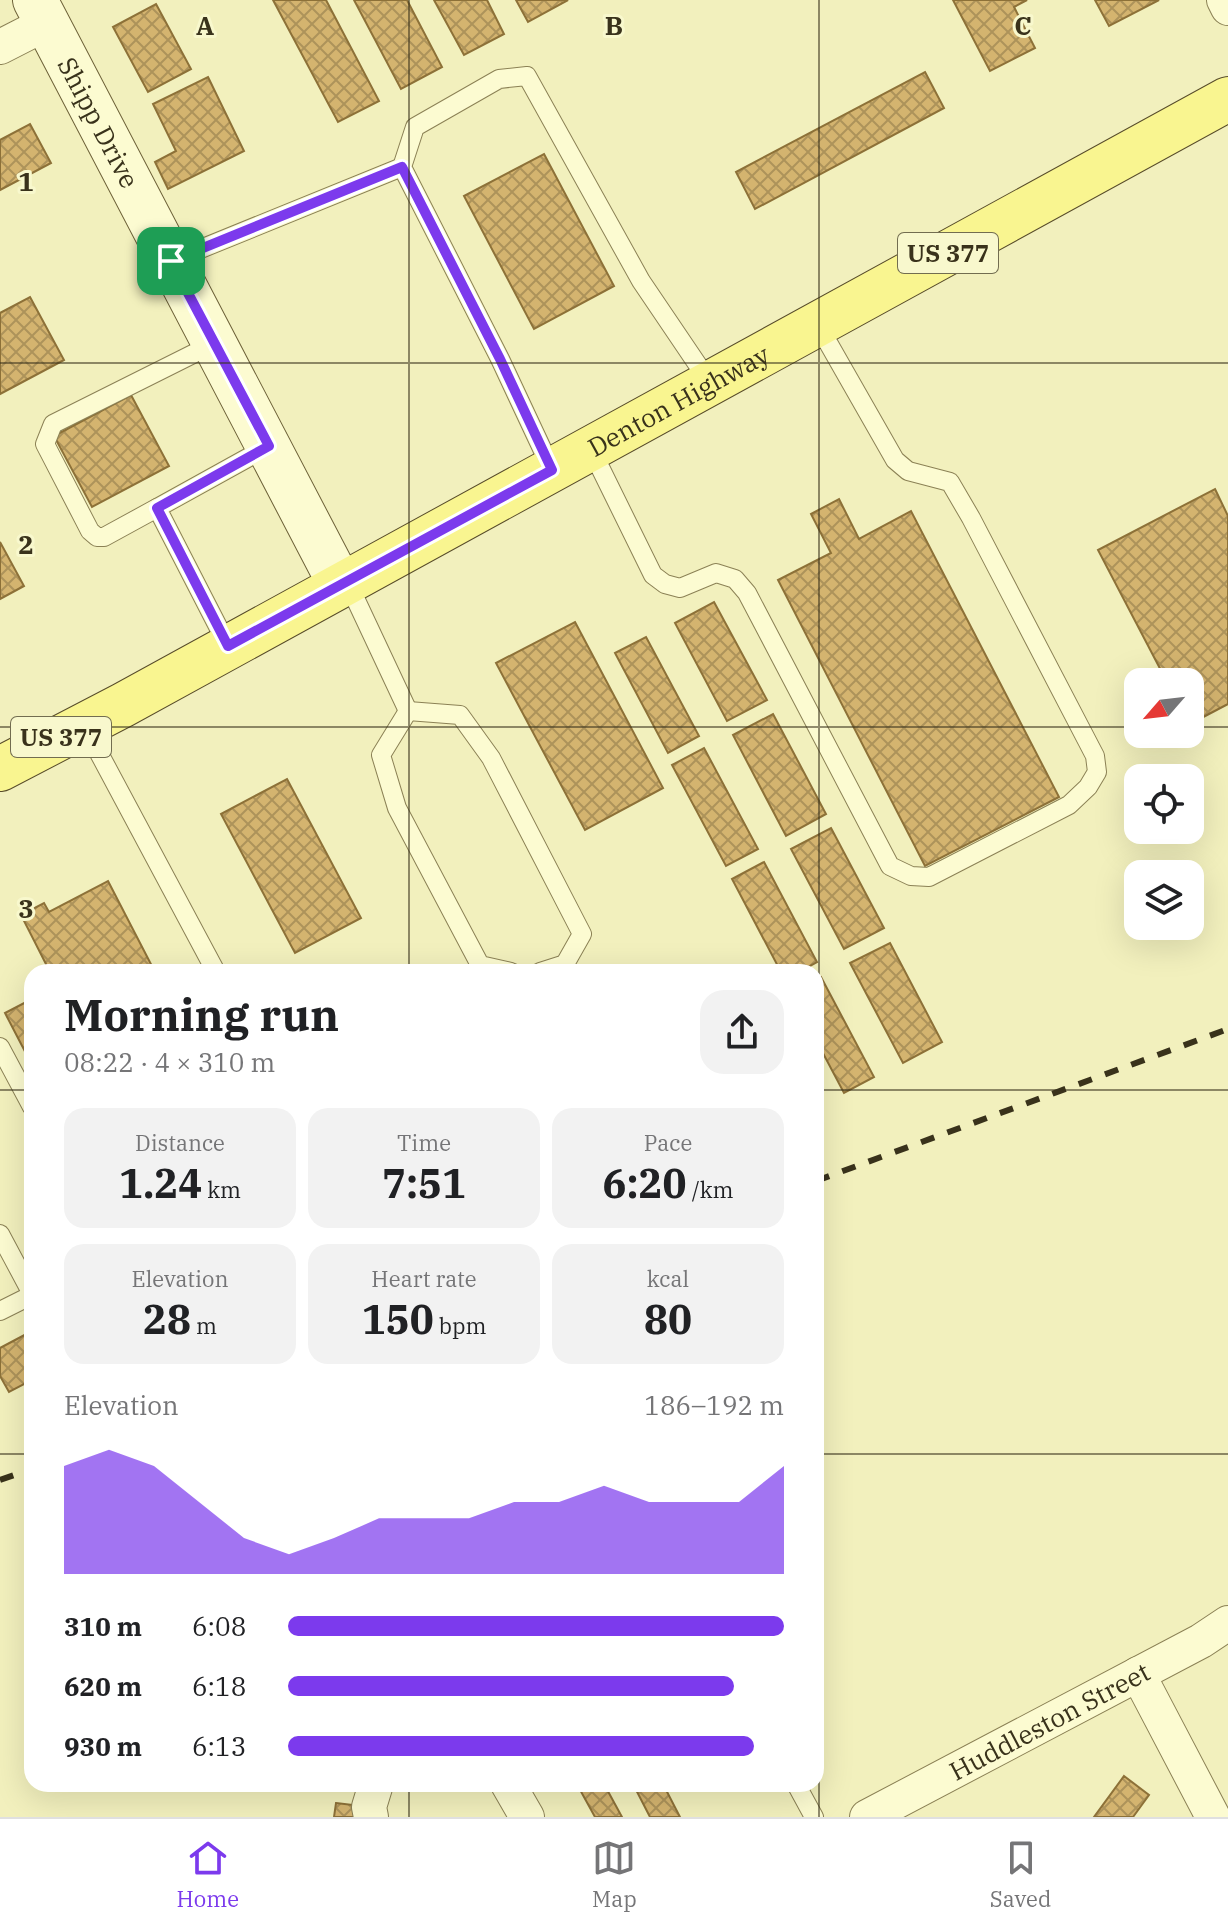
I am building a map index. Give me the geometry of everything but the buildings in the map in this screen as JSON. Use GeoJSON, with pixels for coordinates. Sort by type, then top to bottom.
{"type":"FeatureCollection","features":[{"type":"Feature","properties":{"kind":"main road","name":"Denton Highway"},"geometry":{"type":"LineString","coordinates":[[0,769],[1228,99]]}},
{"type":"Feature","properties":{"kind":"street"},"geometry":{"type":"LineString","coordinates":[[1224,0],[1228,8]]}},
{"type":"Feature","properties":{"kind":"street"},"geometry":{"type":"LineString","coordinates":[[0,47],[41,12]]}},
{"type":"Feature","properties":{"kind":"street","name":"Shipp Drive"},"geometry":{"type":"LineString","coordinates":[[41,12],[344,582]]}},
{"type":"Feature","properties":{"kind":"street","name":"Huddleston Street"},"geometry":{"type":"LineString","coordinates":[[867,1817],[1201,1641],[1228,1623]]}},
{"type":"Feature","properties":{"kind":"street"},"geometry":{"type":"LineString","coordinates":[[1138,1674],[1213,1817]]}},
{"type":"Feature","properties":{"kind":"street"},"geometry":{"type":"LineString","coordinates":[[371,1817],[369,1807],[374,1792]]}},
{"type":"Feature","properties":{"kind":"street"},"geometry":{"type":"LineString","coordinates":[[513,1792],[527,1817]]}},
{"type":"Feature","properties":{"kind":"lane"},"geometry":{"type":"LineString","coordinates":[[552,470],[500,359],[402,167],[415,127],[499,79],[527,76],[641,281],[710,383]]}},
{"type":"Feature","properties":{"kind":"lane"},"geometry":{"type":"LineString","coordinates":[[171,261],[402,167]]}},
{"type":"Feature","properties":{"kind":"lane"},"geometry":{"type":"LineString","coordinates":[[591,449],[653,575],[665,584],[680,588],[716,573],[735,579],[747,593],[890,866],[911,876],[929,877],[1069,805],[1088,787],[1097,772],[1095,756],[971,518],[950,482],[908,471],[895,460],[818,325]]}},
{"type":"Feature","properties":{"kind":"lane"},"geometry":{"type":"LineString","coordinates":[[215,343],[53,424],[45,444],[90,531],[97,537],[104,537],[269,446]]}},
{"type":"Feature","properties":{"kind":"lane"},"geometry":{"type":"LineString","coordinates":[[157,508],[228,646]]}},
{"type":"Feature","properties":{"kind":"lane"},"geometry":{"type":"LineString","coordinates":[[344,582],[408,711]]}},
{"type":"Feature","properties":{"kind":"lane"},"geometry":{"type":"LineString","coordinates":[[408,711],[381,755],[397,808],[479,964]]}},
{"type":"Feature","properties":{"kind":"lane"},"geometry":{"type":"LineString","coordinates":[[408,711],[460,715],[491,758],[582,934],[565,964]]}},
{"type":"Feature","properties":{"kind":"lane"},"geometry":{"type":"LineString","coordinates":[[84,725],[212,964]]}},
{"type":"Feature","properties":{"kind":"lane"},"geometry":{"type":"LineString","coordinates":[[0,1047],[24,1092]]}},
{"type":"Feature","properties":{"kind":"lane"},"geometry":{"type":"LineString","coordinates":[[0,1234],[24,1280]]}},
{"type":"Feature","properties":{"kind":"lane"},"geometry":{"type":"LineString","coordinates":[[0,1311],[24,1299]]}},
{"type":"Feature","properties":{"kind":"lane"},"geometry":{"type":"LineString","coordinates":[[800,1792],[814,1817]]}},
{"type":"Feature","properties":{"kind":"railway"},"geometry":{"type":"LineString","coordinates":[[824,1178],[1228,1029]]}},
{"type":"Feature","properties":{"kind":"railway"},"geometry":{"type":"LineString","coordinates":[[0,1480],[24,1472]]}},
{"type":"Feature","properties":{"kind":"route"},"geometry":{"type":"LineString","coordinates":[[402,167],[500,359],[552,470],[228,646],[157,508],[269,446],[171,261],[402,167]]}}]}
